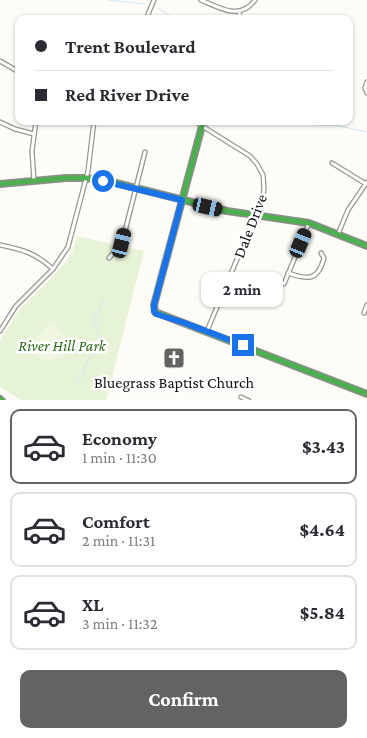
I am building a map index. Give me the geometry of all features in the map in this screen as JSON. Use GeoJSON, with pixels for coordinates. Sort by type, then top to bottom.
{"type":"FeatureCollection","features":[{"type":"Feature","properties":{"kind":"street"},"geometry":{"type":"LineString","coordinates":[[148,15],[154,0]]}},
{"type":"Feature","properties":{"kind":"street"},"geometry":{"type":"LineString","coordinates":[[201,0],[229,11],[239,12],[249,7],[255,0]]}},
{"type":"Feature","properties":{"kind":"street"},"geometry":{"type":"LineString","coordinates":[[0,61],[15,70]]}},
{"type":"Feature","properties":{"kind":"street"},"geometry":{"type":"LineString","coordinates":[[367,82],[365,88],[367,93]]}},
{"type":"Feature","properties":{"kind":"street"},"geometry":{"type":"LineString","coordinates":[[0,122],[15,129],[34,134]]}},
{"type":"Feature","properties":{"kind":"street"},"geometry":{"type":"LineString","coordinates":[[34,181],[32,151],[35,125]]}},
{"type":"Feature","properties":{"kind":"street"},"geometry":{"type":"LineString","coordinates":[[0,331],[16,306],[62,258],[70,242],[86,178],[93,125]]}},
{"type":"Feature","properties":{"kind":"street"},"geometry":{"type":"LineString","coordinates":[[202,126],[154,305],[154,311],[156,314],[207,331],[367,394]]}},
{"type":"Feature","properties":{"kind":"street","name":"Dale Drive"},"geometry":{"type":"LineString","coordinates":[[202,126],[240,149],[258,164],[263,175],[264,188],[256,216],[207,331]]}},
{"type":"Feature","properties":{"kind":"street"},"geometry":{"type":"LineString","coordinates":[[110,258],[122,243],[145,152]]}},
{"type":"Feature","properties":{"kind":"street"},"geometry":{"type":"LineString","coordinates":[[332,163],[366,183],[348,210],[338,234]]}},
{"type":"Feature","properties":{"kind":"street"},"geometry":{"type":"LineString","coordinates":[[0,184],[86,178],[116,183],[227,211],[309,223],[367,246]]}},
{"type":"Feature","properties":{"kind":"street"},"geometry":{"type":"LineString","coordinates":[[284,284],[309,223]]}},
{"type":"Feature","properties":{"kind":"street"},"geometry":{"type":"LineString","coordinates":[[0,245],[36,255],[53,269]]}},
{"type":"Feature","properties":{"kind":"street"},"geometry":{"type":"LineString","coordinates":[[288,273],[301,278],[318,274],[324,258],[321,253]]}},
{"type":"Feature","properties":{"kind":"street"},"geometry":{"type":"LineString","coordinates":[[364,312],[367,305]]}},
{"type":"Feature","properties":{"kind":"street"},"geometry":{"type":"LineString","coordinates":[[241,397],[249,400]]}},
{"type":"Feature","properties":{"kind":"green space","name":"River Hill Park"},"geometry":{"type":"Polygon","coordinates":[[[77,236],[144,251],[106,400],[21,400],[0,387],[0,341],[19,310],[65,263],[72,252],[77,236]]]}},
{"type":"Feature","properties":{"kind":"green space"},"geometry":{"type":"Polygon","coordinates":[[[54,322],[73,347],[68,353],[57,359],[45,359],[33,354],[27,349],[49,323],[54,322]]]}},
{"type":"Feature","properties":{"kind":"waterway"},"geometry":{"type":"LineString","coordinates":[[108,0],[145,4]]}},
{"type":"Feature","properties":{"kind":"waterway"},"geometry":{"type":"LineString","coordinates":[[158,8],[169,15]]}},
{"type":"Feature","properties":{"kind":"waterway"},"geometry":{"type":"LineString","coordinates":[[317,125],[335,125]]}},
{"type":"Feature","properties":{"kind":"waterway"},"geometry":{"type":"LineString","coordinates":[[335,125],[367,132]]}},
{"type":"Feature","properties":{"kind":"waterway"},"geometry":{"type":"LineString","coordinates":[[77,382],[89,358],[96,353],[95,351],[102,343],[97,331],[98,327],[93,321],[104,300]]}},
{"type":"Feature","properties":{"kind":"traffic: fast"},"geometry":{"type":"LineString","coordinates":[[202,126],[154,305],[155,312],[367,394]]}},
{"type":"Feature","properties":{"kind":"traffic: fast"},"geometry":{"type":"LineString","coordinates":[[0,184],[66,178],[86,178],[116,183],[227,211],[309,223],[367,246]]}},
{"type":"Feature","properties":{"kind":"place","name":"Bluegrass Baptist Church"},"geometry":{"type":"Point","coordinates":[174,358]}},
{"type":"Feature","properties":{"kind":"route"},"geometry":{"type":"LineString","coordinates":[[103,181],[182,200],[154,311],[156,314],[176,319],[243,345]]}}]}
